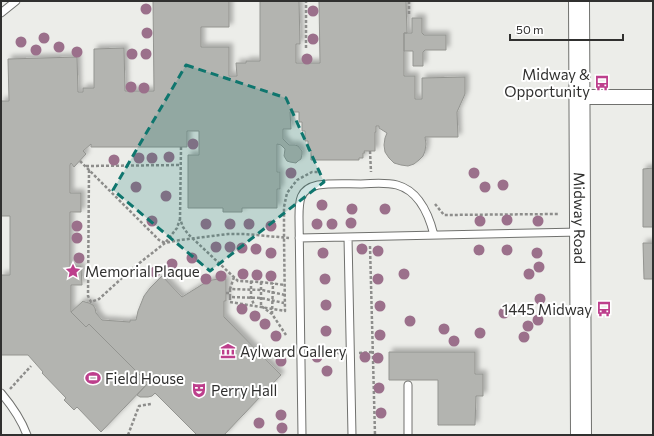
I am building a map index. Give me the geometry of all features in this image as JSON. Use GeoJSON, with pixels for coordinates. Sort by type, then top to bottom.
{"type":"FeatureCollection","features":[{"type":"Feature","properties":{"kind":"main road","name":"Midway Road"},"geometry":{"type":"LineString","coordinates":[[579,1],[581,435]]}},
{"type":"Feature","properties":{"kind":"street"},"geometry":{"type":"LineString","coordinates":[[580,97],[653,97]]}},
{"type":"Feature","properties":{"kind":"lane"},"geometry":{"type":"LineString","coordinates":[[1,13],[16,1]]}},
{"type":"Feature","properties":{"kind":"lane"},"geometry":{"type":"LineString","coordinates":[[302,435],[299,238],[299,207],[301,196],[305,190],[311,186],[318,185],[387,183],[396,185],[413,194],[422,206],[430,222],[434,235]]}},
{"type":"Feature","properties":{"kind":"lane"},"geometry":{"type":"LineString","coordinates":[[299,238],[580,232]]}},
{"type":"Feature","properties":{"kind":"lane"},"geometry":{"type":"LineString","coordinates":[[348,237],[352,435]]}},
{"type":"Feature","properties":{"kind":"lane"},"geometry":{"type":"LineString","coordinates":[[408,385],[408,435]]}},
{"type":"Feature","properties":{"kind":"lane"},"geometry":{"type":"LineString","coordinates":[[2,395],[16,412],[27,435]]}},
{"type":"Feature","properties":{"kind":"path"},"geometry":{"type":"LineString","coordinates":[[306,1],[306,48]]}},
{"type":"Feature","properties":{"kind":"path"},"geometry":{"type":"LineString","coordinates":[[409,1],[409,15]]}},
{"type":"Feature","properties":{"kind":"path"},"geometry":{"type":"LineString","coordinates":[[89,170],[87,272],[88,296],[91,302],[99,299],[133,268],[165,243],[177,228],[180,219],[181,147]]}},
{"type":"Feature","properties":{"kind":"path"},"geometry":{"type":"LineString","coordinates":[[370,151],[371,172],[376,172]]}},
{"type":"Feature","properties":{"kind":"path"},"geometry":{"type":"LineString","coordinates":[[80,161],[154,236],[165,243],[228,234],[299,238]]}},
{"type":"Feature","properties":{"kind":"path"},"geometry":{"type":"LineString","coordinates":[[85,166],[181,165]]}},
{"type":"Feature","properties":{"kind":"path"},"geometry":{"type":"LineString","coordinates":[[234,277],[230,289],[230,302],[285,311],[284,207],[287,193],[297,180],[312,172],[327,172]]}},
{"type":"Feature","properties":{"kind":"path"},"geometry":{"type":"LineString","coordinates":[[431,199],[444,215],[558,214]]}},
{"type":"Feature","properties":{"kind":"path"},"geometry":{"type":"LineString","coordinates":[[180,219],[188,234],[238,281],[285,285]]}},
{"type":"Feature","properties":{"kind":"path"},"geometry":{"type":"LineString","coordinates":[[370,244],[375,435]]}},
{"type":"Feature","properties":{"kind":"path"},"geometry":{"type":"LineString","coordinates":[[251,281],[251,297],[254,305]]}},
{"type":"Feature","properties":{"kind":"path"},"geometry":{"type":"LineString","coordinates":[[261,282],[261,306]]}},
{"type":"Feature","properties":{"kind":"path"},"geometry":{"type":"LineString","coordinates":[[272,314],[273,283]]}},
{"type":"Feature","properties":{"kind":"path"},"geometry":{"type":"LineString","coordinates":[[230,289],[262,290],[285,295]]}},
{"type":"Feature","properties":{"kind":"path"},"geometry":{"type":"LineString","coordinates":[[230,297],[261,298],[284,303]]}},
{"type":"Feature","properties":{"kind":"path"},"geometry":{"type":"LineString","coordinates":[[261,306],[272,314],[286,335]]}},
{"type":"Feature","properties":{"kind":"path"},"geometry":{"type":"LineString","coordinates":[[359,353],[373,352]]}},
{"type":"Feature","properties":{"kind":"path"},"geometry":{"type":"LineString","coordinates":[[310,353],[343,353]]}},
{"type":"Feature","properties":{"kind":"path"},"geometry":{"type":"LineString","coordinates":[[2,395],[31,366]]}},
{"type":"Feature","properties":{"kind":"path"},"geometry":{"type":"LineString","coordinates":[[128,435],[139,406],[151,404]]}},
{"type":"Feature","properties":{"kind":"highlighted area"},"geometry":{"type":"Polygon","coordinates":[[[186,65],[286,98],[324,182],[210,271],[113,190],[186,65]]]}},
{"type":"Feature","properties":{"kind":"building"},"geometry":{"type":"Polygon","coordinates":[[[153,1],[229,1],[229,27],[201,27],[201,47],[229,47],[229,76],[237,76],[236,63],[260,61],[260,1],[299,1],[300,44],[296,44],[296,63],[320,63],[319,1],[406,1],[407,33],[404,33],[404,76],[415,76],[415,99],[422,99],[422,78],[465,77],[465,94],[457,112],[458,137],[425,137],[426,144],[423,156],[414,164],[408,166],[394,163],[389,158],[385,152],[384,145],[387,133],[379,128],[379,126],[376,126],[375,132],[375,151],[364,151],[365,153],[363,153],[363,158],[359,158],[359,160],[311,160],[311,150],[308,150],[308,141],[305,141],[305,131],[302,131],[302,122],[299,122],[299,112],[290,112],[291,129],[283,129],[283,139],[289,145],[298,146],[302,151],[302,154],[301,159],[296,163],[287,161],[284,156],[285,149],[281,145],[277,144],[277,172],[280,172],[280,189],[277,189],[277,208],[242,208],[242,212],[223,212],[223,208],[188,208],[188,155],[199,155],[199,131],[187,131],[187,147],[91,147],[91,144],[83,151],[86,154],[74,167],[71,163],[70,165],[70,193],[81,193],[81,212],[70,212],[70,266],[81,266],[82,285],[71,285],[71,312],[86,327],[89,324],[148,383],[101,432],[77,407],[74,410],[64,400],[66,398],[42,373],[43,372],[28,355],[1,355],[1,275],[10,275],[10,216],[1,216],[1,101],[9,101],[8,59],[77,57],[78,92],[83,92],[83,88],[94,88],[94,49],[124,48],[125,91],[154,91],[153,1]]]}},
{"type":"Feature","properties":{"kind":"building"},"geometry":{"type":"Polygon","coordinates":[[[412,18],[422,18],[422,33],[424,35],[446,35],[446,50],[425,50],[423,52],[423,66],[413,66],[413,51],[404,51],[404,33],[412,33],[412,18]]]}},
{"type":"Feature","properties":{"kind":"building"},"geometry":{"type":"Polygon","coordinates":[[[653,168],[653,227],[643,227],[643,169],[653,168]]]}},
{"type":"Feature","properties":{"kind":"building"},"geometry":{"type":"Polygon","coordinates":[[[643,243],[653,243],[653,279],[644,279],[643,243]]]}},
{"type":"Feature","properties":{"kind":"building"},"geometry":{"type":"Polygon","coordinates":[[[162,276],[182,297],[212,280],[226,279],[224,317],[281,375],[224,435],[197,435],[155,393],[148,397],[140,397],[137,395],[148,383],[89,324],[86,327],[71,312],[83,301],[93,305],[96,313],[102,320],[130,322],[130,320],[136,320],[144,296],[162,276]]]}},
{"type":"Feature","properties":{"kind":"building"},"geometry":{"type":"Polygon","coordinates":[[[389,352],[475,352],[475,374],[483,374],[483,396],[476,396],[475,425],[438,425],[438,380],[389,380],[389,352]]]}},
{"type":"Feature","properties":{"kind":"place","name":"Midway & Opportunity"},"geometry":{"type":"Point","coordinates":[602,83]}},
{"type":"Feature","properties":{"kind":"place","name":"Memorial Plaque"},"geometry":{"type":"Point","coordinates":[73,271]}},
{"type":"Feature","properties":{"kind":"place","name":"1445 Midway"},"geometry":{"type":"Point","coordinates":[604,309]}},
{"type":"Feature","properties":{"kind":"place","name":"Aylward Gallery"},"geometry":{"type":"Point","coordinates":[228,351]}},
{"type":"Feature","properties":{"kind":"place","name":"Field House"},"geometry":{"type":"Point","coordinates":[93,378]}},
{"type":"Feature","properties":{"kind":"place","name":"Perry Hall"},"geometry":{"type":"Point","coordinates":[199,390]}}]}
